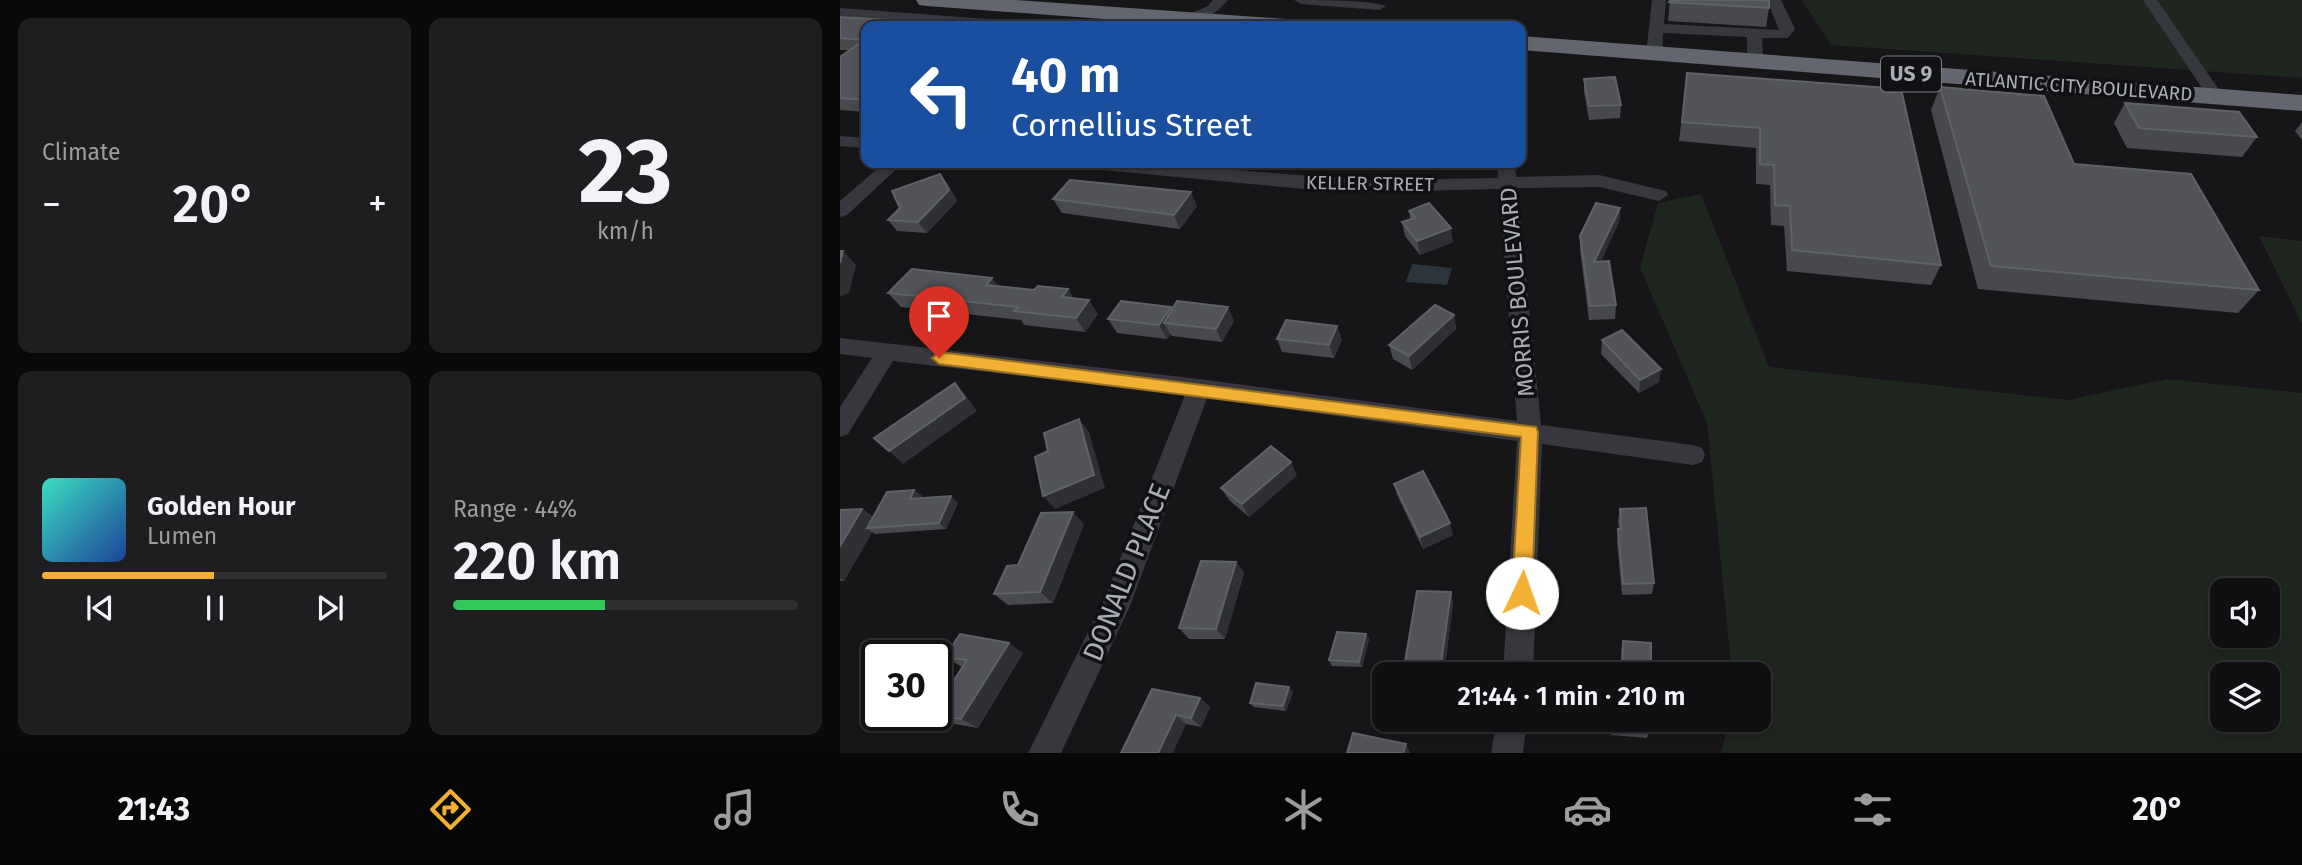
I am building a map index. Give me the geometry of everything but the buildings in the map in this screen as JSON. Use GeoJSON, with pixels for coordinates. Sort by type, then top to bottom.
{"type":"FeatureCollection","features":[{"type":"Feature","properties":{"kind":"highway"},"geometry":{"type":"LineString","coordinates":[[927,0],[1195,10],[1258,21]]}},
{"type":"Feature","properties":{"kind":"highway","name":"ATLANTIC CITY BOULEVARD"},"geometry":{"type":"LineString","coordinates":[[1526,43],[2302,103]]}},
{"type":"Feature","properties":{"kind":"street"},"geometry":{"type":"LineString","coordinates":[[1195,10],[1213,9],[1221,0]]}},
{"type":"Feature","properties":{"kind":"street"},"geometry":{"type":"LineString","coordinates":[[1301,0],[1378,7]]}},
{"type":"Feature","properties":{"kind":"street"},"geometry":{"type":"LineString","coordinates":[[1654,54],[1659,0]]}},
{"type":"Feature","properties":{"kind":"street"},"geometry":{"type":"LineString","coordinates":[[1657,28],[1783,35],[1788,29],[1774,0]]}},
{"type":"Feature","properties":{"kind":"street"},"geometry":{"type":"LineString","coordinates":[[2150,0],[2216,97]]}},
{"type":"Feature","properties":{"kind":"street"},"geometry":{"type":"LineString","coordinates":[[840,12],[960,21]]}},
{"type":"Feature","properties":{"kind":"street"},"geometry":{"type":"LineString","coordinates":[[1754,33],[1755,62]]}},
{"type":"Feature","properties":{"kind":"street"},"geometry":{"type":"LineString","coordinates":[[840,141],[861,143]]}},
{"type":"Feature","properties":{"kind":"street"},"geometry":{"type":"LineString","coordinates":[[840,211],[888,168]]}},
{"type":"Feature","properties":{"kind":"street","name":"KELLER STREET"},"geometry":{"type":"LineString","coordinates":[[1138,168],[1305,183],[1395,186],[1506,172],[1599,181],[1659,195]]}},
{"type":"Feature","properties":{"kind":"street","name":"MORRIS BOULEVARD"},"geometry":{"type":"LineString","coordinates":[[1506,172],[1530,432],[1519,662]]}},
{"type":"Feature","properties":{"kind":"street"},"geometry":{"type":"LineString","coordinates":[[840,346],[1199,388],[1693,455]]}},
{"type":"Feature","properties":{"kind":"street"},"geometry":{"type":"LineString","coordinates":[[840,426],[887,352]]}},
{"type":"Feature","properties":{"kind":"street","name":"DONALD PLACE"},"geometry":{"type":"LineString","coordinates":[[1044,753],[1116,606],[1199,388]]}},
{"type":"Feature","properties":{"kind":"street"},"geometry":{"type":"LineString","coordinates":[[1507,753],[1510,732]]}},
{"type":"Feature","properties":{"kind":"shaded area"},"geometry":{"type":"Polygon","coordinates":[[[1802,0],[2302,0],[2302,78],[1831,45],[1802,0]]]}},
{"type":"Feature","properties":{"kind":"shaded area"},"geometry":{"type":"Polygon","coordinates":[[[1701,194],[1769,367],[2068,400],[2167,379],[2302,393],[2302,753],[1721,753],[1727,732],[1771,732],[1771,662],[1731,662],[1707,423],[1640,268],[1658,203],[1701,194]]]}},
{"type":"Feature","properties":{"kind":"shaded area"},"geometry":{"type":"Polygon","coordinates":[[[2259,236],[2302,241],[2302,324],[2259,236]]]}},
{"type":"Feature","properties":{"kind":"shaded area"},"geometry":{"type":"Polygon","coordinates":[[[1412,264],[1452,268],[1447,285],[1406,282],[1412,264]]]}},
{"type":"Feature","properties":{"kind":"route"},"geometry":{"type":"LineString","coordinates":[[939,358],[1199,388],[1530,432],[1522,593]]}}]}
